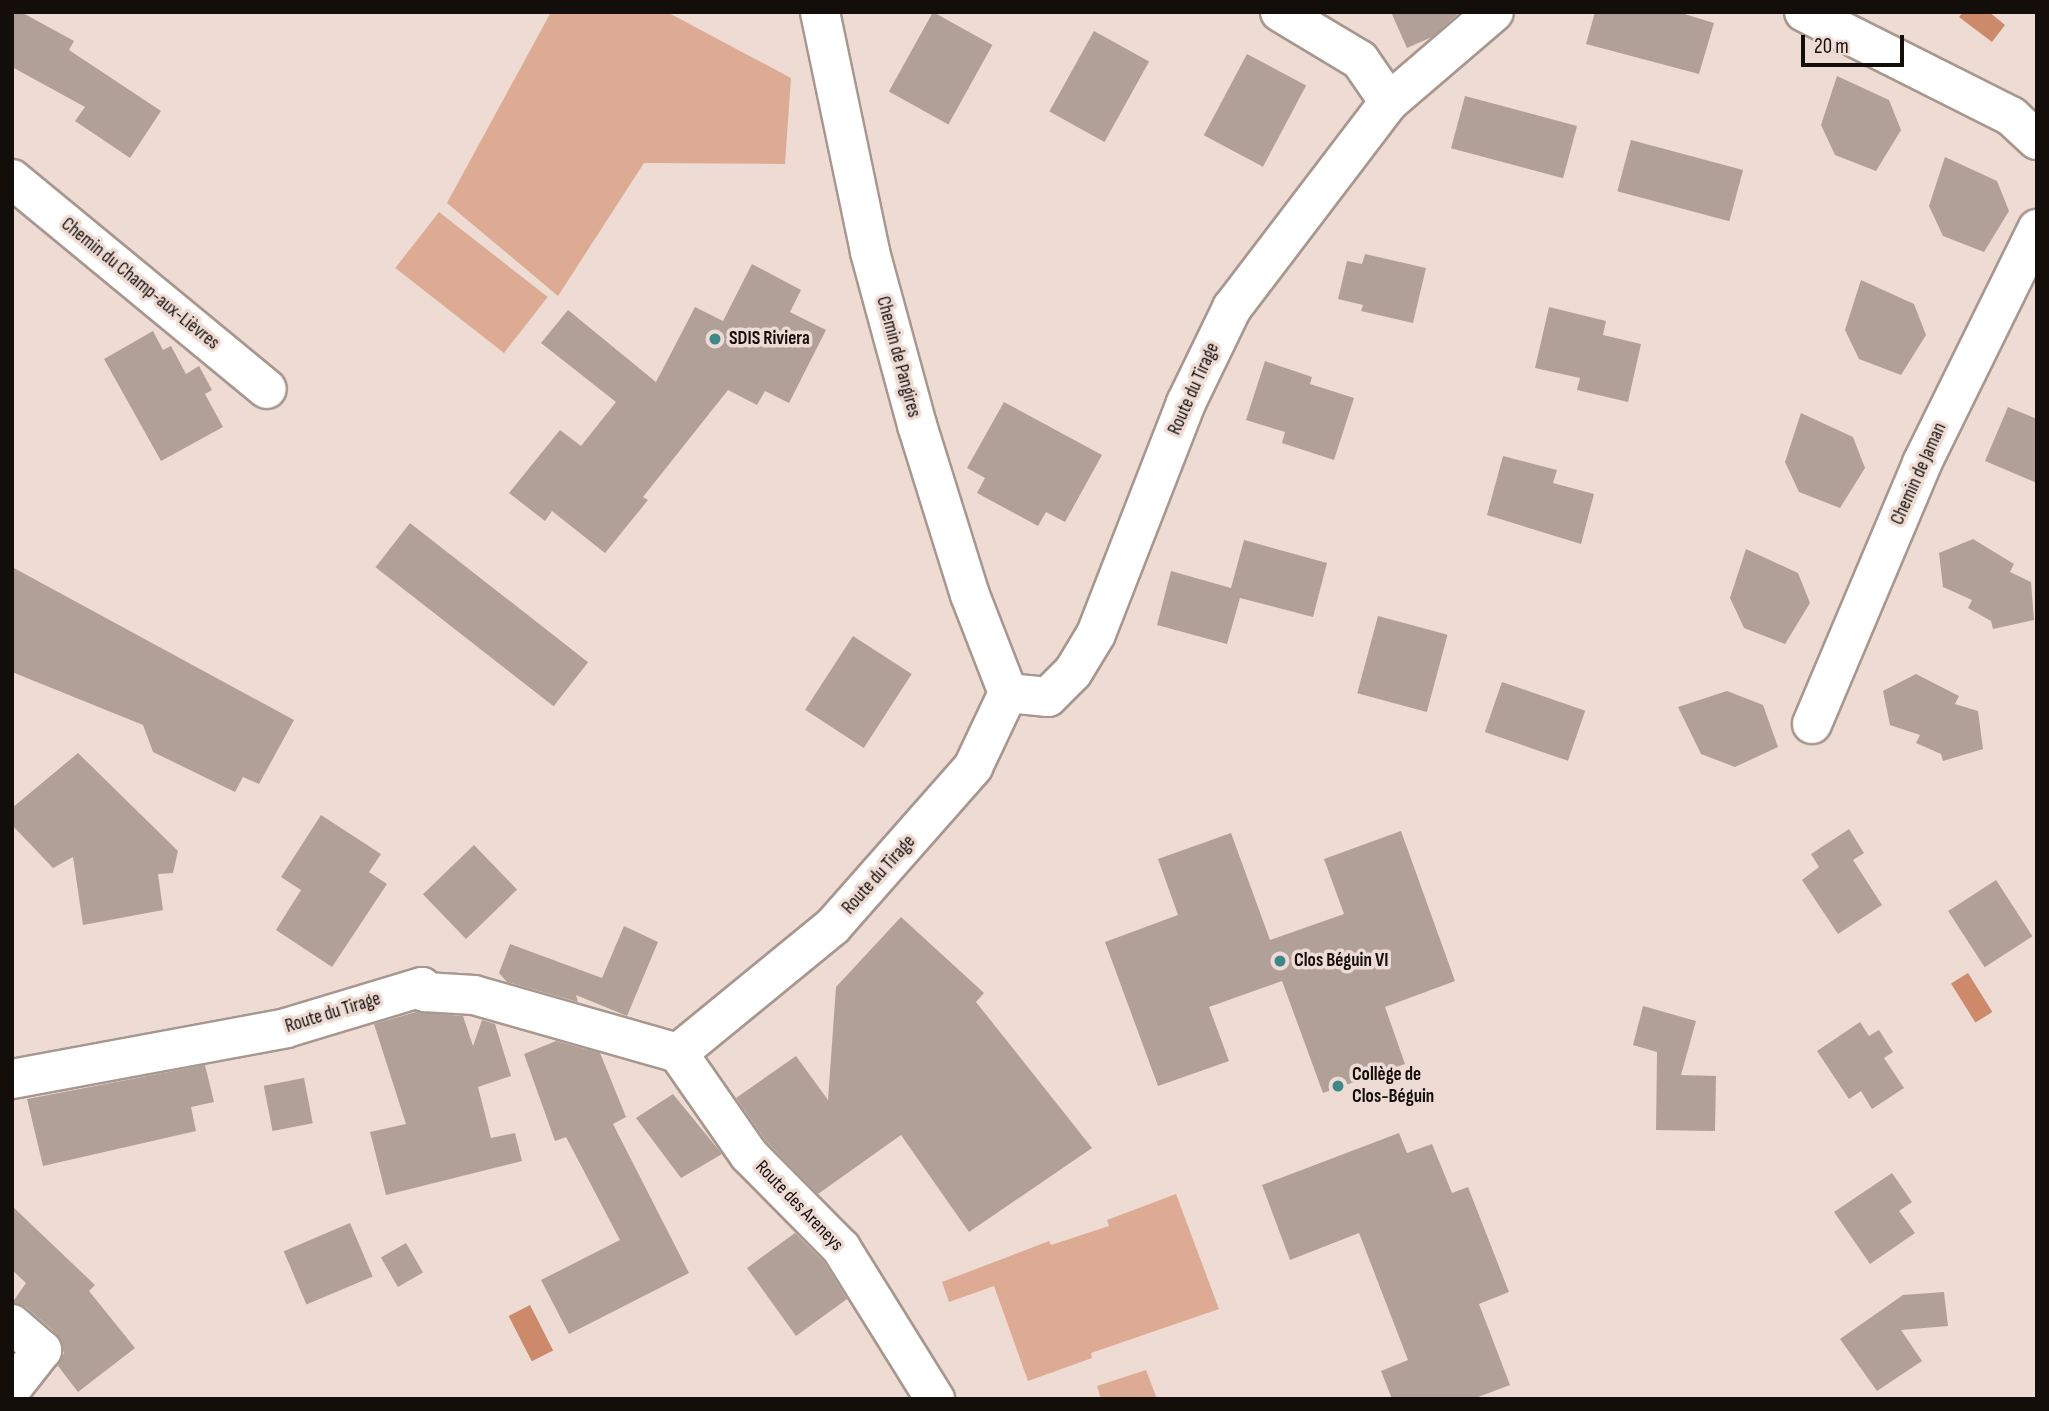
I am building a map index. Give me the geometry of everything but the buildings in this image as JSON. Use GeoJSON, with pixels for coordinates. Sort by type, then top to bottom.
{"type":"FeatureCollection","features":[{"type":"Feature","properties":{"kind":"street","name":"Chemin de Pangires"},"geometry":{"type":"LineString","coordinates":[[820,12],[870,252],[917,425],[970,595],[1008,693]]}},
{"type":"Feature","properties":{"kind":"street"},"geometry":{"type":"LineString","coordinates":[[1280,12],[1360,60],[1389,102],[1494,12]]}},
{"type":"Feature","properties":{"kind":"street"},"geometry":{"type":"LineString","coordinates":[[1804,12],[2000,109],[2037,140]]}},
{"type":"Feature","properties":{"kind":"street","name":"Route du Tirage"},"geometry":{"type":"LineString","coordinates":[[12,1079],[286,1028],[422,986],[425,992],[474,995],[678,1054],[842,916],[972,767],[1008,693],[1048,697],[1085,654],[1186,403],[1232,308],[1389,102]]}},
{"type":"Feature","properties":{"kind":"street","name":"Chemin du Champ-aux-Lièvres"},"geometry":{"type":"LineString","coordinates":[[12,179],[267,389]]}},
{"type":"Feature","properties":{"kind":"street","name":"Chemin de Jaman"},"geometry":{"type":"LineString","coordinates":[[1812,724],[1922,464],[2037,229]]}},
{"type":"Feature","properties":{"kind":"street","name":"Route des Areneys"},"geometry":{"type":"LineString","coordinates":[[678,1054],[749,1155],[841,1248],[935,1399]]}},
{"type":"Feature","properties":{"kind":"street"},"geometry":{"type":"LineString","coordinates":[[12,1324],[42,1350],[12,1388]]}},
{"type":"Feature","properties":{"kind":"shaded area"},"geometry":{"type":"Polygon","coordinates":[[[551,12],[667,12],[791,78],[785,164],[644,163],[558,296],[447,203],[551,12]]]}},
{"type":"Feature","properties":{"kind":"shaded area"},"geometry":{"type":"Polygon","coordinates":[[[1963,12],[1989,12],[2005,25],[1992,42],[1959,17],[1963,12]]]}},
{"type":"Feature","properties":{"kind":"shaded area"},"geometry":{"type":"Polygon","coordinates":[[[439,212],[548,297],[504,353],[395,268],[439,212]]]}},
{"type":"Feature","properties":{"kind":"shaded area"},"geometry":{"type":"Polygon","coordinates":[[[1968,973],[1992,1012],[1975,1023],[1951,984],[1968,973]]]}},
{"type":"Feature","properties":{"kind":"shaded area"},"geometry":{"type":"Polygon","coordinates":[[[1176,1194],[1219,1309],[1091,1353],[1092,1358],[1028,1381],[994,1286],[949,1302],[942,1282],[1049,1241],[1051,1245],[1109,1226],[1107,1220],[1176,1194]]]}},
{"type":"Feature","properties":{"kind":"shaded area"},"geometry":{"type":"Polygon","coordinates":[[[530,1305],[553,1350],[532,1361],[509,1316],[530,1305]]]}},
{"type":"Feature","properties":{"kind":"shaded area"},"geometry":{"type":"Polygon","coordinates":[[[1146,1370],[1157,1399],[1101,1399],[1097,1386],[1146,1370]]]}},
{"type":"Feature","properties":{"kind":"place","name":"SDIS Riviera"},"geometry":{"type":"Point","coordinates":[715,339]}},
{"type":"Feature","properties":{"kind":"place","name":"Clos Béguin VI"},"geometry":{"type":"Point","coordinates":[1280,961]}},
{"type":"Feature","properties":{"kind":"place","name":"Collège de Clos-Béguin"},"geometry":{"type":"Point","coordinates":[1338,1086]}}]}
